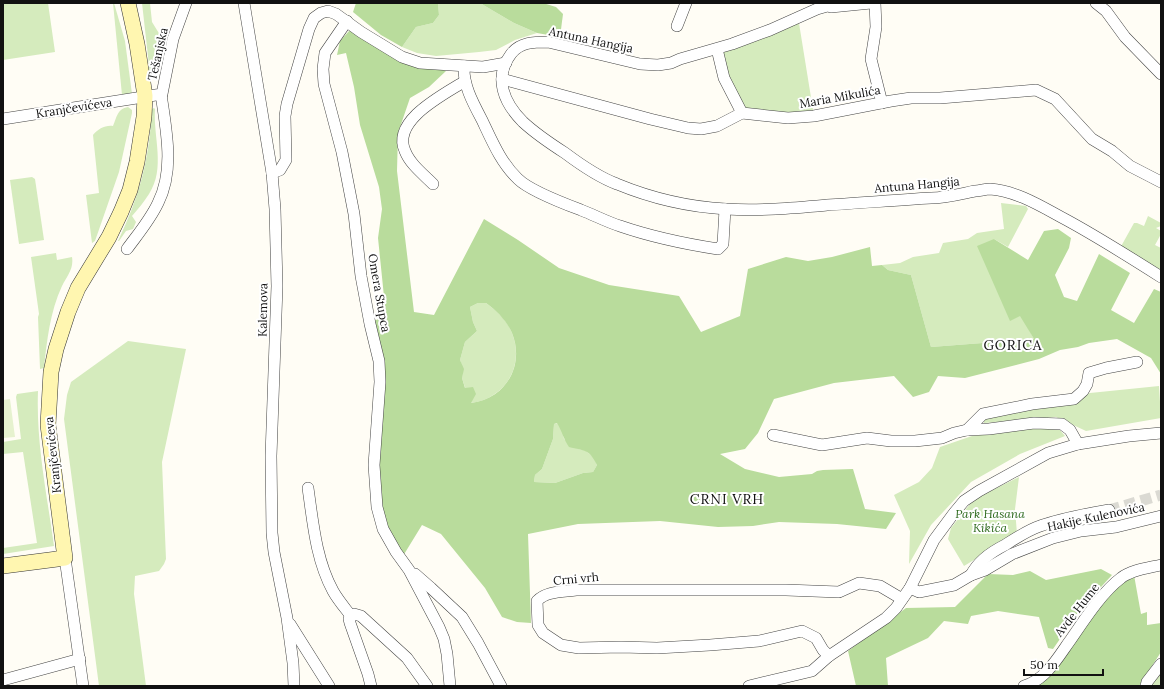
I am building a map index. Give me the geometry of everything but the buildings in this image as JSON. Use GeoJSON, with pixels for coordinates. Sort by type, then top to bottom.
{"type":"FeatureCollection","features":[{"type":"Feature","properties":{"kind":"street","name":"Kranjčevićeva"},"geometry":{"type":"LineString","coordinates":[[83,686],[48,425],[51,372],[61,330],[78,288],[109,237],[130,190],[137,162],[144,117],[145,96],[137,44],[128,3]]}},
{"type":"Feature","properties":{"kind":"street","name":"Tešanjska"},"geometry":{"type":"LineString","coordinates":[[145,96],[162,93],[170,48],[186,3]]}},
{"type":"Feature","properties":{"kind":"street","name":"Kalemova"},"geometry":{"type":"LineString","coordinates":[[244,3],[272,173],[275,209],[277,286],[271,456],[272,532],[274,552],[287,618]]}},
{"type":"Feature","properties":{"kind":"street"},"geometry":{"type":"LineString","coordinates":[[677,26],[686,3]]}},
{"type":"Feature","properties":{"kind":"street","name":"Antuna Hangija"},"geometry":{"type":"LineString","coordinates":[[838,3],[817,9],[770,30],[717,49],[680,59],[671,63],[658,65],[640,64],[548,42],[534,42],[521,45],[512,53],[503,70],[502,79],[506,98],[517,115],[539,135],[592,172],[615,184],[655,196],[698,206],[725,209],[785,209],[941,198],[989,189],[1017,195],[1049,210],[1086,230],[1161,277]]}},
{"type":"Feature","properties":{"kind":"street"},"geometry":{"type":"LineString","coordinates":[[817,9],[871,3]]}},
{"type":"Feature","properties":{"kind":"street"},"geometry":{"type":"LineString","coordinates":[[875,3],[876,27],[871,59],[882,103]]}},
{"type":"Feature","properties":{"kind":"street"},"geometry":{"type":"LineString","coordinates":[[1096,3],[1106,12],[1125,37],[1161,74]]}},
{"type":"Feature","properties":{"kind":"street"},"geometry":{"type":"LineString","coordinates":[[272,173],[280,170],[286,160],[285,123],[287,104],[309,29],[314,18],[321,13],[328,11],[336,14],[402,57],[420,63],[483,67],[506,63]]}},
{"type":"Feature","properties":{"kind":"street","name":"Omera Stupca"},"geometry":{"type":"LineString","coordinates":[[347,21],[325,53],[323,69],[324,84],[342,152],[354,214],[361,276],[379,361],[380,382],[374,465],[377,507],[383,530],[409,570],[440,627],[447,654],[450,686]]}},
{"type":"Feature","properties":{"kind":"street"},"geometry":{"type":"LineString","coordinates":[[502,79],[688,128],[717,126],[742,113],[724,78],[717,49]]}},
{"type":"Feature","properties":{"kind":"street"},"geometry":{"type":"LineString","coordinates":[[464,66],[465,81],[475,107],[502,160],[508,169],[527,186],[620,226],[670,240],[718,249],[723,244],[725,209]]}},
{"type":"Feature","properties":{"kind":"street"},"geometry":{"type":"LineString","coordinates":[[433,184],[408,157],[402,139],[406,128],[414,116],[465,81]]}},
{"type":"Feature","properties":{"kind":"street","name":"Maria Mikulića"},"geometry":{"type":"LineString","coordinates":[[742,113],[788,118],[814,116],[911,98],[940,98],[1036,90],[1055,99],[1092,139],[1112,151],[1130,166],[1161,182]]}},
{"type":"Feature","properties":{"kind":"street"},"geometry":{"type":"LineString","coordinates":[[127,249],[150,218],[159,202],[166,179],[168,157],[161,94]]}},
{"type":"Feature","properties":{"kind":"street","name":"Kranjčevićeva"},"geometry":{"type":"LineString","coordinates":[[3,120],[145,96]]}},
{"type":"Feature","properties":{"kind":"street"},"geometry":{"type":"LineString","coordinates":[[967,430],[983,414],[1032,404],[1074,399],[1083,391],[1087,384],[1089,373],[1137,362]]}},
{"type":"Feature","properties":{"kind":"street"},"geometry":{"type":"LineString","coordinates":[[773,434],[822,445],[867,438],[891,441],[915,441],[942,438],[967,430],[989,429],[1034,423],[1062,424],[1070,430],[1078,444]]}},
{"type":"Feature","properties":{"kind":"street"},"geometry":{"type":"LineString","coordinates":[[749,686],[812,671],[829,656],[886,618],[910,588],[934,540],[964,501],[979,491],[1011,472],[1048,453],[1078,444],[1129,436],[1161,433]]}},
{"type":"Feature","properties":{"kind":"street"},"geometry":{"type":"LineString","coordinates":[[308,488],[316,544],[333,591],[350,616],[350,623],[371,686]]}},
{"type":"Feature","properties":{"kind":"street","name":"Hakije Kulenovića"},"geometry":{"type":"LineString","coordinates":[[971,575],[979,563],[998,548],[1026,532],[1039,526],[1062,519],[1109,510]]}},
{"type":"Feature","properties":{"kind":"street","name":"Hakije Kulenovića"},"geometry":{"type":"LineString","coordinates":[[910,588],[919,592],[954,585],[971,575],[985,570],[1012,554],[1053,538],[1081,531],[1116,527],[1161,516]]}},
{"type":"Feature","properties":{"kind":"street"},"geometry":{"type":"LineString","coordinates":[[3,566],[65,558]]}},
{"type":"Feature","properties":{"kind":"street","name":"Avde Hume"},"geometry":{"type":"LineString","coordinates":[[1024,686],[1036,680],[1057,660],[1083,622],[1113,585],[1122,577],[1161,565]]}},
{"type":"Feature","properties":{"kind":"street","name":"Omera Stupca"},"geometry":{"type":"LineString","coordinates":[[409,570],[462,617],[502,686]]}},
{"type":"Feature","properties":{"kind":"street","name":"Crni vrh"},"geometry":{"type":"LineString","coordinates":[[829,656],[823,650],[816,638],[802,631],[759,641],[710,645],[658,648],[579,648],[561,645],[543,633],[538,625],[537,601],[541,597],[550,594],[576,590],[786,590],[839,592],[859,583],[880,586],[902,599]]}},
{"type":"Feature","properties":{"kind":"street"},"geometry":{"type":"LineString","coordinates":[[350,616],[354,614],[361,616],[393,645],[407,658],[427,686]]}},
{"type":"Feature","properties":{"kind":"street"},"geometry":{"type":"LineString","coordinates":[[287,618],[293,664],[294,686]]}},
{"type":"Feature","properties":{"kind":"street"},"geometry":{"type":"LineString","coordinates":[[287,618],[307,653],[329,686]]}},
{"type":"Feature","properties":{"kind":"street"},"geometry":{"type":"LineString","coordinates":[[3,680],[80,659]]}},
{"type":"Feature","properties":{"kind":"street"},"geometry":{"type":"LineString","coordinates":[[1146,686],[1147,682],[1161,664]]}},
{"type":"Feature","properties":{"kind":"green space"},"geometry":{"type":"Polygon","coordinates":[[[3,3],[48,3],[55,52],[3,60],[3,3]]]}},
{"type":"Feature","properties":{"kind":"green space"},"geometry":{"type":"Polygon","coordinates":[[[113,3],[125,41],[132,94],[122,95],[113,3]]]}},
{"type":"Feature","properties":{"kind":"green space"},"geometry":{"type":"Polygon","coordinates":[[[142,3],[150,3],[152,22],[160,35],[150,74],[142,3]]]}},
{"type":"Feature","properties":{"kind":"green space"},"geometry":{"type":"Polygon","coordinates":[[[356,3],[438,3],[439,15],[433,23],[416,27],[402,47],[381,35],[353,12],[356,3]]]}},
{"type":"Feature","properties":{"kind":"green space"},"geometry":{"type":"Polygon","coordinates":[[[438,3],[480,3],[514,23],[537,33],[515,40],[496,50],[479,52],[436,56],[417,53],[402,47],[416,27],[433,23],[439,15],[438,3]]]}},
{"type":"Feature","properties":{"kind":"green space"},"geometry":{"type":"Polygon","coordinates":[[[480,3],[543,3],[556,7],[563,14],[560,37],[537,33],[514,23],[480,3]]]}},
{"type":"Feature","properties":{"kind":"green space"},"geometry":{"type":"Polygon","coordinates":[[[798,17],[814,116],[742,113],[717,45],[798,17]]]}},
{"type":"Feature","properties":{"kind":"green space"},"geometry":{"type":"Polygon","coordinates":[[[350,30],[381,48],[446,71],[429,87],[410,98],[398,133],[397,171],[414,312],[434,315],[484,219],[559,268],[609,285],[679,296],[701,332],[740,316],[748,269],[786,257],[808,261],[832,257],[870,247],[872,266],[882,265],[888,270],[911,275],[931,347],[1034,339],[1020,316],[1010,321],[977,246],[994,239],[1028,260],[1044,231],[1058,229],[1071,238],[1069,248],[1055,275],[1064,297],[1077,301],[1099,254],[1130,273],[1111,310],[1134,323],[1154,289],[1161,292],[1161,374],[1151,358],[1117,339],[1089,343],[1078,347],[1060,350],[1039,359],[965,378],[938,376],[929,392],[913,397],[894,376],[834,383],[774,399],[758,433],[745,449],[720,454],[745,469],[779,477],[812,474],[823,470],[853,469],[865,509],[896,513],[886,529],[837,524],[779,522],[753,526],[718,527],[660,521],[578,524],[528,534],[531,623],[517,622],[502,617],[485,588],[441,534],[422,525],[403,556],[379,512],[380,420],[371,322],[386,316],[378,238],[382,209],[379,187],[360,125],[354,87],[346,53],[337,55],[340,41],[350,30]],[[478,303],[470,307],[473,322],[477,331],[465,342],[460,360],[464,369],[462,378],[465,388],[473,387],[476,394],[471,403],[494,395],[503,388],[510,378],[516,357],[512,333],[507,324],[486,303],[478,303]],[[557,423],[554,424],[553,439],[542,469],[535,475],[534,482],[555,483],[583,473],[593,472],[597,465],[589,453],[569,447],[557,423]]]}},
{"type":"Feature","properties":{"kind":"green space"},"geometry":{"type":"Polygon","coordinates":[[[128,107],[132,110],[132,113],[119,172],[95,241],[92,243],[86,195],[99,193],[93,135],[102,128],[113,126],[119,112],[128,107]]]}},
{"type":"Feature","properties":{"kind":"green space"},"geometry":{"type":"Polygon","coordinates":[[[154,108],[158,152],[157,174],[154,184],[147,197],[132,216],[136,222],[133,229],[126,231],[118,241],[138,192],[146,161],[152,109],[154,108]]]}},
{"type":"Feature","properties":{"kind":"green space"},"geometry":{"type":"Polygon","coordinates":[[[32,177],[35,179],[44,240],[19,244],[10,180],[32,177]]]}},
{"type":"Feature","properties":{"kind":"green space"},"geometry":{"type":"Polygon","coordinates":[[[1001,203],[1026,206],[1028,209],[1008,247],[994,239],[1017,303],[1034,339],[931,347],[911,275],[888,270],[882,265],[900,263],[913,257],[939,253],[943,243],[968,239],[977,233],[1004,229],[1001,203]]]}},
{"type":"Feature","properties":{"kind":"green space"},"geometry":{"type":"Polygon","coordinates":[[[1148,216],[1161,223],[1161,226],[1156,228],[1161,231],[1161,234],[1155,245],[1161,248],[1161,276],[1119,250],[1134,223],[1144,226],[1148,216]]]}},
{"type":"Feature","properties":{"kind":"green space"},"geometry":{"type":"Polygon","coordinates":[[[56,253],[57,260],[72,257],[72,265],[58,296],[52,316],[44,368],[40,369],[39,314],[31,257],[56,253]]]}},
{"type":"Feature","properties":{"kind":"green space"},"geometry":{"type":"Polygon","coordinates":[[[478,303],[486,303],[498,313],[507,324],[512,333],[516,357],[514,369],[502,388],[493,395],[470,403],[462,378],[463,369],[460,360],[465,342],[477,331],[473,322],[470,307],[478,303]]]}},
{"type":"Feature","properties":{"kind":"green space"},"geometry":{"type":"Polygon","coordinates":[[[128,341],[186,349],[162,462],[166,559],[159,571],[135,576],[134,594],[146,686],[99,686],[64,419],[67,395],[71,382],[128,341]]]}},
{"type":"Feature","properties":{"kind":"green space"},"geometry":{"type":"Polygon","coordinates":[[[1159,386],[1161,418],[1086,431],[1056,417],[984,423],[984,417],[1066,403],[1090,393],[1159,386]]]}},
{"type":"Feature","properties":{"kind":"green space"},"geometry":{"type":"Polygon","coordinates":[[[38,391],[40,449],[54,546],[3,554],[3,548],[37,543],[23,452],[3,454],[3,442],[21,439],[16,397],[17,394],[38,391]]]}},
{"type":"Feature","properties":{"kind":"green space"},"geometry":{"type":"Polygon","coordinates":[[[10,399],[15,437],[3,438],[3,400],[10,399]]]}},
{"type":"Feature","properties":{"kind":"green space"},"geometry":{"type":"Polygon","coordinates":[[[558,423],[564,439],[578,449],[585,450],[594,458],[597,465],[593,472],[583,473],[555,483],[534,482],[535,475],[542,469],[553,439],[554,424],[558,423]]]}},
{"type":"Feature","properties":{"kind":"green space"},"geometry":{"type":"Polygon","coordinates":[[[1034,428],[1060,430],[1065,436],[1020,454],[971,482],[931,525],[909,564],[910,531],[894,495],[919,482],[932,468],[940,447],[972,436],[1034,428]]]}},
{"type":"Feature","properties":{"kind":"green space","name":"Park Hasana Kikića"},"geometry":{"type":"Polygon","coordinates":[[[1019,477],[1015,509],[1017,534],[964,566],[948,539],[951,528],[974,499],[1019,477]]]}},
{"type":"Feature","properties":{"kind":"green space"},"geometry":{"type":"Polygon","coordinates":[[[1101,569],[1112,575],[1080,610],[1053,649],[1048,648],[1039,617],[998,611],[971,616],[968,624],[944,621],[928,638],[886,658],[888,686],[856,686],[848,651],[906,608],[955,607],[988,574],[1013,575],[1030,571],[1046,580],[1101,569]]]}},
{"type":"Feature","properties":{"kind":"green space"},"geometry":{"type":"Polygon","coordinates":[[[1134,575],[1141,614],[1147,612],[1147,625],[1161,623],[1161,652],[1139,686],[1031,686],[1118,586],[1134,575]]]}},
{"type":"Feature","properties":{"kind":"green space"},"geometry":{"type":"Polygon","coordinates":[[[1161,664],[1161,686],[1146,686],[1161,664]]]}},
{"type":"Feature","properties":{"kind":"tunnel"},"geometry":{"type":"LineString","coordinates":[[1109,510],[1161,495]]}},
{"type":"Feature","properties":{"kind":"district","name":"GORICA"},"geometry":{"type":"Point","coordinates":[1013,345]}},
{"type":"Feature","properties":{"kind":"district","name":"CRNI VRH"},"geometry":{"type":"Point","coordinates":[727,499]}}]}
